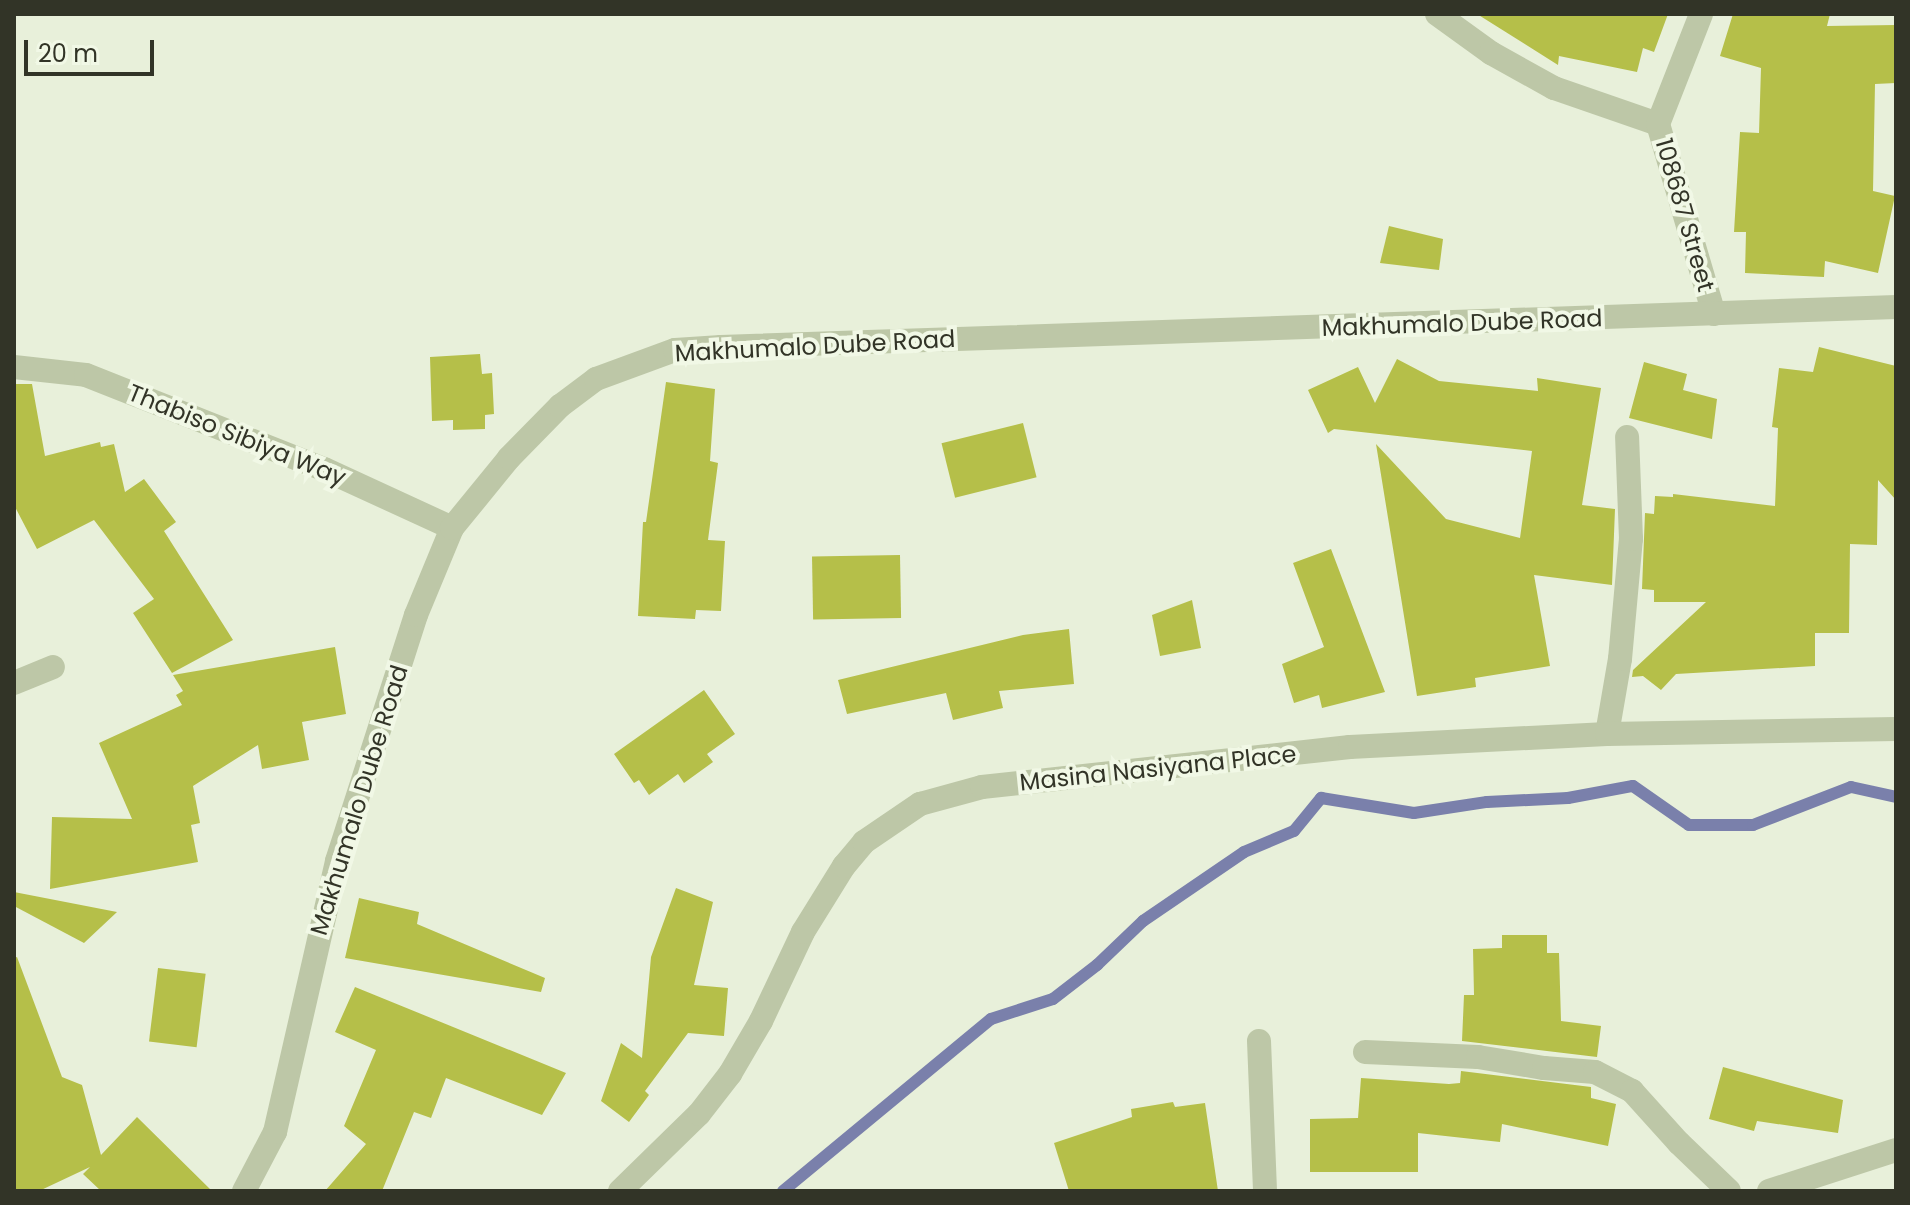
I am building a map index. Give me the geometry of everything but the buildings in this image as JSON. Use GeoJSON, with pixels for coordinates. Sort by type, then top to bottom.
{"type":"FeatureCollection","features":[{"type":"Feature","properties":{"kind":"street","name":"108687 Street"},"geometry":{"type":"LineString","coordinates":[[1437,14],[1491,53],[1554,88],[1658,124],[1714,314]]}},
{"type":"Feature","properties":{"kind":"street"},"geometry":{"type":"LineString","coordinates":[[1658,124],[1701,14]]}},
{"type":"Feature","properties":{"kind":"street","name":"Makhumalo Dube Road"},"geometry":{"type":"LineString","coordinates":[[244,1191],[275,1132],[294,1062],[313,957],[337,861],[416,615],[452,528],[509,458],[560,406],[596,379],[675,350],[1896,307]]}},
{"type":"Feature","properties":{"kind":"street","name":"Thabiso Sibiya Way"},"geometry":{"type":"LineString","coordinates":[[14,367],[86,375],[324,469],[452,528]]}},
{"type":"Feature","properties":{"kind":"street"},"geometry":{"type":"LineString","coordinates":[[1607,734],[1620,659],[1631,539],[1627,437]]}},
{"type":"Feature","properties":{"kind":"street"},"geometry":{"type":"LineString","coordinates":[[14,683],[53,667]]}},
{"type":"Feature","properties":{"kind":"street","name":"Masina Nasiyana Place"},"geometry":{"type":"LineString","coordinates":[[620,1191],[699,1114],[730,1074],[761,1021],[811,918],[844,866],[874,833],[920,804],[982,787],[1350,747],[1607,734],[1896,729]]}},
{"type":"Feature","properties":{"kind":"street"},"geometry":{"type":"LineString","coordinates":[[1259,1041],[1265,1191]]}},
{"type":"Feature","properties":{"kind":"street"},"geometry":{"type":"LineString","coordinates":[[1365,1052],[1478,1057],[1544,1068],[1595,1072],[1632,1091],[1679,1143],[1729,1191]]}},
{"type":"Feature","properties":{"kind":"street"},"geometry":{"type":"LineString","coordinates":[[1776,1190],[1896,1150]]}},
{"type":"Feature","properties":{"kind":"waterway"},"geometry":{"type":"LineString","coordinates":[[783,1191],[991,1019],[1053,999],[1097,965],[1143,921],[1244,852],[1294,831],[1321,798],[1414,813],[1487,802],[1568,798],[1633,786],[1689,825],[1753,825],[1851,787],[1896,797]]}}]}
